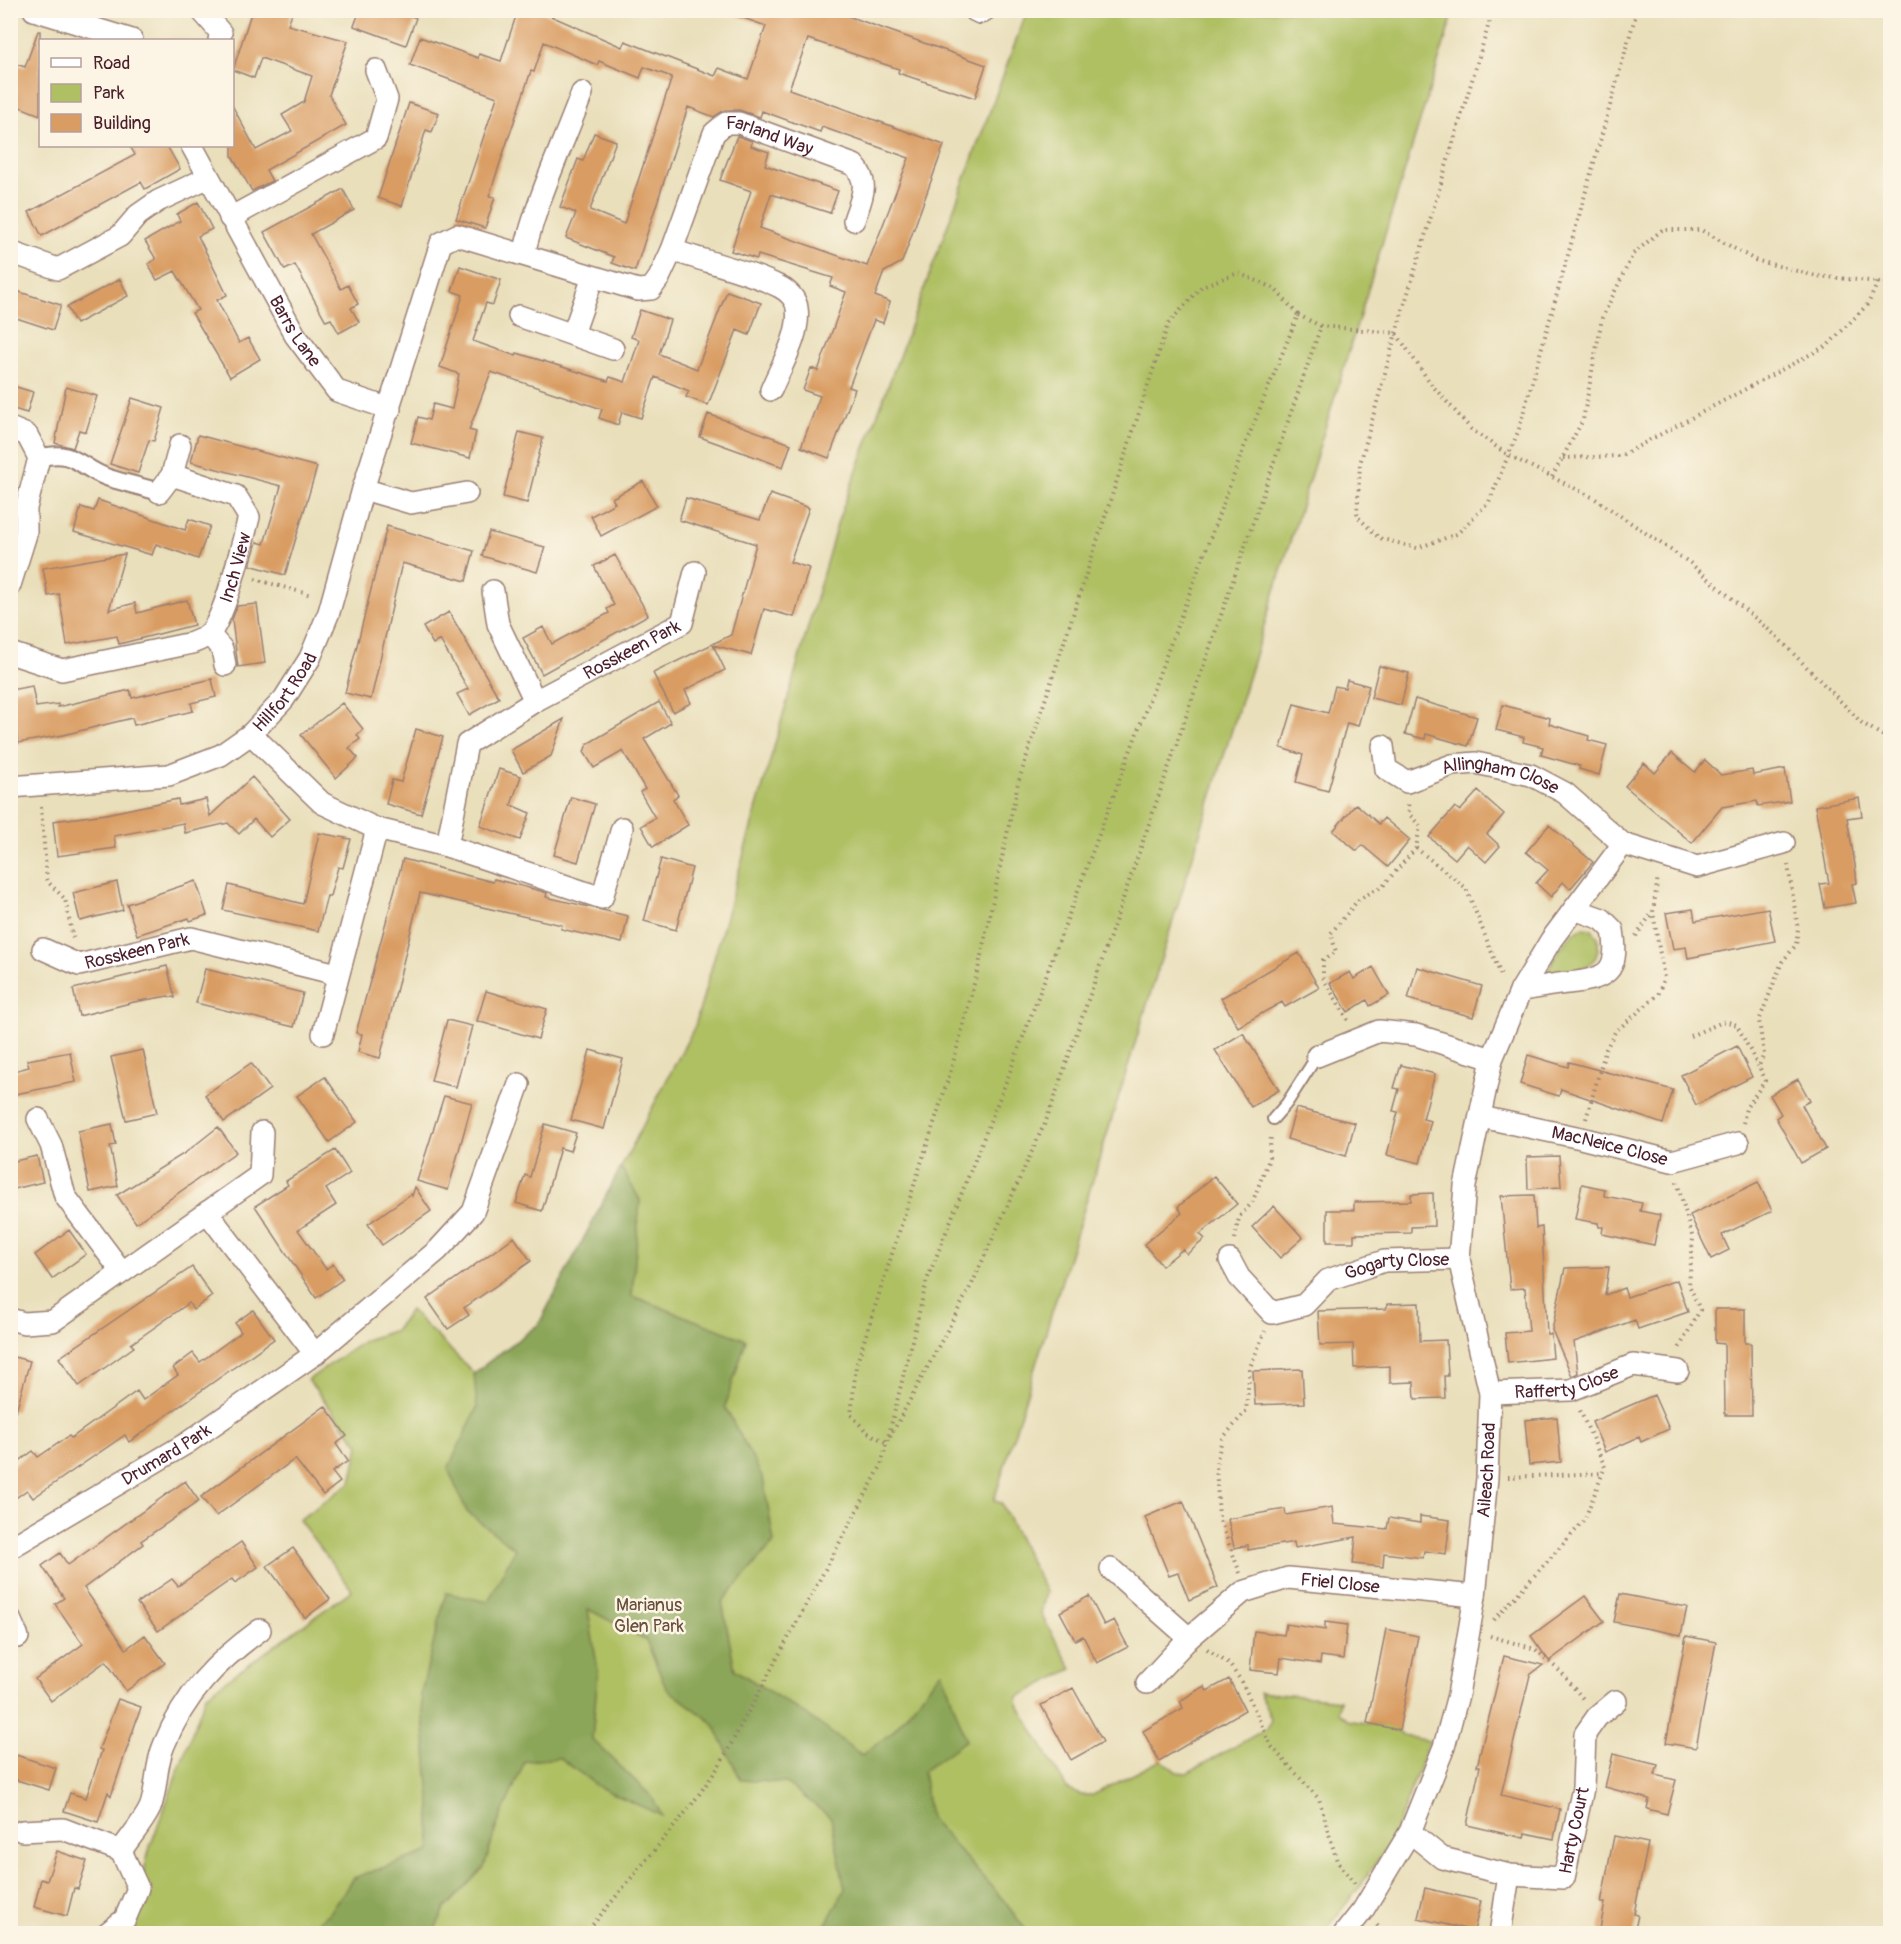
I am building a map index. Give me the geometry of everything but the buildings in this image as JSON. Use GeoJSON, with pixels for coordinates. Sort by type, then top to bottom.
{"type":"FeatureCollection","features":[{"type":"Feature","properties":{"kind":"street"},"geometry":{"type":"LineString","coordinates":[[34,10],[129,39]]}},
{"type":"Feature","properties":{"kind":"street"},"geometry":{"type":"LineString","coordinates":[[201,10],[221,33],[219,39]]}},
{"type":"Feature","properties":{"kind":"street"},"geometry":{"type":"LineString","coordinates":[[974,10],[980,13],[985,10]]}},
{"type":"Feature","properties":{"kind":"street"},"geometry":{"type":"LineString","coordinates":[[230,218],[376,138],[387,99],[376,70]]}},
{"type":"Feature","properties":{"kind":"street"},"geometry":{"type":"LineString","coordinates":[[524,254],[543,187],[560,152],[582,93]]}},
{"type":"Feature","properties":{"kind":"street","name":"Farland Way"},"geometry":{"type":"LineString","coordinates":[[390,409],[441,243],[457,235],[638,290],[651,289],[659,278],[672,250],[714,134],[726,123],[739,123],[854,165],[862,174],[865,186],[854,220]]}},
{"type":"Feature","properties":{"kind":"street","name":"Barrs Lane"},"geometry":{"type":"LineString","coordinates":[[192,147],[207,178],[295,335],[337,391],[390,409]]}},
{"type":"Feature","properties":{"kind":"street"},"geometry":{"type":"LineString","coordinates":[[10,252],[58,269],[120,236],[138,215],[158,201],[207,178]]}},
{"type":"Feature","properties":{"kind":"street"},"geometry":{"type":"LineString","coordinates":[[672,250],[764,281],[782,288],[792,296],[797,305],[798,319],[771,390]]}},
{"type":"Feature","properties":{"kind":"street"},"geometry":{"type":"LineString","coordinates":[[573,334],[592,277]]}},
{"type":"Feature","properties":{"kind":"street"},"geometry":{"type":"LineString","coordinates":[[519,316],[613,349]]}},
{"type":"Feature","properties":{"kind":"street","name":"Hillfort Road"},"geometry":{"type":"LineString","coordinates":[[10,787],[169,775],[221,754],[251,734],[284,699],[310,658],[332,600],[363,489],[390,409]]}},
{"type":"Feature","properties":{"kind":"street"},"geometry":{"type":"LineString","coordinates":[[10,428],[27,435],[39,458],[26,508],[26,534],[10,585]]}},
{"type":"Feature","properties":{"kind":"street"},"geometry":{"type":"LineString","coordinates":[[39,458],[57,453],[74,458],[106,477],[159,492],[172,475],[180,445]]}},
{"type":"Feature","properties":{"kind":"street","name":"Inch View"},"geometry":{"type":"LineString","coordinates":[[172,475],[236,496],[249,517],[234,573],[219,616],[209,634]]}},
{"type":"Feature","properties":{"kind":"street"},"geometry":{"type":"LineString","coordinates":[[363,489],[411,503],[467,493]]}},
{"type":"Feature","properties":{"kind":"street","name":"Rosskeen Park"},"geometry":{"type":"LineString","coordinates":[[447,846],[467,744],[535,701],[682,622],[695,572]]}},
{"type":"Feature","properties":{"kind":"street"},"geometry":{"type":"LineString","coordinates":[[493,591],[498,624],[535,701]]}},
{"type":"Feature","properties":{"kind":"street"},"geometry":{"type":"LineString","coordinates":[[10,653],[30,662],[62,670],[192,643],[209,634],[222,649],[225,665]]}},
{"type":"Feature","properties":{"kind":"street"},"geometry":{"type":"LineString","coordinates":[[251,734],[322,803],[377,829],[447,846],[602,898],[622,828]]}},
{"type":"Feature","properties":{"kind":"street"},"geometry":{"type":"LineString","coordinates":[[1383,746],[1386,769],[1407,782]]}},
{"type":"Feature","properties":{"kind":"street","name":"Allingham Close"},"geometry":{"type":"LineString","coordinates":[[1407,782],[1452,765],[1476,763],[1531,775],[1565,793],[1623,844]]}},
{"type":"Feature","properties":{"kind":"street"},"geometry":{"type":"LineString","coordinates":[[322,1034],[377,829]]}},
{"type":"Feature","properties":{"kind":"street"},"geometry":{"type":"LineString","coordinates":[[1623,844],[1697,867],[1784,843]]}},
{"type":"Feature","properties":{"kind":"street","name":"Aileach Road"},"geometry":{"type":"LineString","coordinates":[[1344,1934],[1368,1902],[1410,1832],[1444,1747],[1458,1695],[1475,1596],[1487,1478],[1490,1393],[1459,1259],[1465,1186],[1492,1059],[1521,990],[1551,940],[1623,844]]}},
{"type":"Feature","properties":{"kind":"street"},"geometry":{"type":"LineString","coordinates":[[1521,990],[1593,981],[1610,969],[1615,959],[1613,930],[1602,919],[1574,909]]}},
{"type":"Feature","properties":{"kind":"street","name":"Rosskeen Park"},"geometry":{"type":"LineString","coordinates":[[43,949],[79,965],[191,938],[337,974]]}},
{"type":"Feature","properties":{"kind":"street"},"geometry":{"type":"LineString","coordinates":[[1317,1056],[1379,1031],[1416,1035],[1492,1059]]}},
{"type":"Feature","properties":{"kind":"street","name":"Drumard Park"},"geometry":{"type":"LineString","coordinates":[[10,1548],[187,1443],[315,1354],[438,1250],[473,1212],[519,1084]]}},
{"type":"Feature","properties":{"kind":"street","name":"MacNeice Close"},"geometry":{"type":"LineString","coordinates":[[1481,1117],[1581,1138],[1672,1161],[1738,1143]]}},
{"type":"Feature","properties":{"kind":"street"},"geometry":{"type":"LineString","coordinates":[[38,1119],[51,1144],[65,1196],[122,1272]]}},
{"type":"Feature","properties":{"kind":"street"},"geometry":{"type":"LineString","coordinates":[[10,1319],[24,1323],[53,1321],[260,1175],[262,1132]]}},
{"type":"Feature","properties":{"kind":"street"},"geometry":{"type":"LineString","coordinates":[[207,1212],[315,1354]]}},
{"type":"Feature","properties":{"kind":"street","name":"Gogarty Close"},"geometry":{"type":"LineString","coordinates":[[1272,1313],[1304,1305],[1328,1280],[1384,1261],[1459,1259]]}},
{"type":"Feature","properties":{"kind":"street"},"geometry":{"type":"LineString","coordinates":[[1230,1260],[1239,1277],[1272,1313]]}},
{"type":"Feature","properties":{"kind":"street","name":"Rafferty Close"},"geometry":{"type":"LineString","coordinates":[[1490,1393],[1572,1390],[1633,1365],[1678,1371]]}},
{"type":"Feature","properties":{"kind":"street"},"geometry":{"type":"LineString","coordinates":[[1111,1569],[1189,1638]]}},
{"type":"Feature","properties":{"kind":"street","name":"Friel Close"},"geometry":{"type":"LineString","coordinates":[[1147,1683],[1189,1638],[1247,1591],[1288,1578],[1475,1596]]}},
{"type":"Feature","properties":{"kind":"street"},"geometry":{"type":"LineString","coordinates":[[122,1851],[151,1807],[155,1776],[163,1746],[190,1696],[225,1656],[260,1630]]}},
{"type":"Feature","properties":{"kind":"street","name":"Harty Court"},"geometry":{"type":"LineString","coordinates":[[1410,1832],[1442,1858],[1509,1875],[1564,1878],[1583,1788],[1585,1734],[1597,1717],[1616,1701]]}},
{"type":"Feature","properties":{"kind":"street"},"geometry":{"type":"LineString","coordinates":[[22,1831],[63,1829],[122,1851],[138,1888],[124,1919],[106,1934]]}},
{"type":"Feature","properties":{"kind":"street"},"geometry":{"type":"LineString","coordinates":[[1500,1934],[1509,1875]]}},
{"type":"Feature","properties":{"kind":"lane"},"geometry":{"type":"LineString","coordinates":[[1273,1119],[1287,1103],[1317,1056]]}},
{"type":"Feature","properties":{"kind":"path"},"geometry":{"type":"LineString","coordinates":[[1493,10],[1396,333],[1360,464],[1357,516],[1379,538],[1417,548],[1457,534],[1489,502],[1518,432],[1637,10]]}},
{"type":"Feature","properties":{"kind":"path"},"geometry":{"type":"LineString","coordinates":[[1552,477],[1583,420],[1602,318],[1633,254],[1662,230],[1701,230],[1755,260],[1816,276],[1890,283]]}},
{"type":"Feature","properties":{"kind":"path"},"geometry":{"type":"LineString","coordinates":[[887,1443],[867,1432],[851,1415],[856,1366],[952,1067],[979,965],[1018,783],[1168,324],[1202,286],[1238,273],[1274,288],[1298,315],[1321,326],[1396,333]]}},
{"type":"Feature","properties":{"kind":"path"},"geometry":{"type":"LineString","coordinates":[[1562,458],[1620,456],[1828,345],[1868,304],[1878,282]]}},
{"type":"Feature","properties":{"kind":"path"},"geometry":{"type":"LineString","coordinates":[[585,1934],[690,1807],[719,1766],[881,1466],[927,1280],[1008,1077],[1245,445],[1298,315]]}},
{"type":"Feature","properties":{"kind":"path"},"geometry":{"type":"LineString","coordinates":[[887,1443],[972,1284],[1048,1116],[1321,326]]}},
{"type":"Feature","properties":{"kind":"path"},"geometry":{"type":"LineString","coordinates":[[1396,333],[1431,384],[1471,429],[1508,455],[1594,498],[1690,563],[1775,635],[1862,723],[1890,740]]}},
{"type":"Feature","properties":{"kind":"path"},"geometry":{"type":"LineString","coordinates":[[234,573],[332,600]]}},
{"type":"Feature","properties":{"kind":"path"},"geometry":{"type":"LineString","coordinates":[[1360,1039],[1323,978],[1323,960],[1336,952],[1331,933],[1359,899],[1383,886],[1416,848],[1420,826],[1409,814],[1407,782]]}},
{"type":"Feature","properties":{"kind":"path"},"geometry":{"type":"LineString","coordinates":[[39,784],[47,881],[65,899],[79,965]]}},
{"type":"Feature","properties":{"kind":"path"},"geometry":{"type":"LineString","coordinates":[[1759,1066],[1764,1054],[1759,1021],[1782,962],[1796,945],[1798,929],[1784,843]]}},
{"type":"Feature","properties":{"kind":"path"},"geometry":{"type":"LineString","coordinates":[[1416,848],[1466,888],[1501,977],[1521,990]]}},
{"type":"Feature","properties":{"kind":"path"},"geometry":{"type":"LineString","coordinates":[[1581,1138],[1606,1049],[1615,1032],[1658,995],[1664,978],[1653,912],[1660,857]]}},
{"type":"Feature","properties":{"kind":"path"},"geometry":{"type":"LineString","coordinates":[[1690,1036],[1725,1021],[1737,1025],[1759,1066],[1765,1081],[1746,1108],[1738,1143]]}},
{"type":"Feature","properties":{"kind":"path"},"geometry":{"type":"LineString","coordinates":[[1230,1260],[1239,1217],[1252,1203],[1269,1159],[1273,1119]]}},
{"type":"Feature","properties":{"kind":"path"},"geometry":{"type":"LineString","coordinates":[[1672,1161],[1693,1239],[1689,1285],[1700,1310],[1678,1351],[1678,1371]]}},
{"type":"Feature","properties":{"kind":"path"},"geometry":{"type":"LineString","coordinates":[[1247,1591],[1219,1518],[1216,1464],[1222,1439],[1246,1412],[1250,1367],[1272,1313]]}},
{"type":"Feature","properties":{"kind":"path"},"geometry":{"type":"LineString","coordinates":[[1470,1625],[1494,1620],[1584,1521],[1605,1467],[1572,1390]]}},
{"type":"Feature","properties":{"kind":"path"},"geometry":{"type":"LineString","coordinates":[[1487,1478],[1603,1473]]}},
{"type":"Feature","properties":{"kind":"path"},"geometry":{"type":"LineString","coordinates":[[1470,1625],[1535,1649],[1562,1673],[1597,1717]]}},
{"type":"Feature","properties":{"kind":"path"},"geometry":{"type":"LineString","coordinates":[[1189,1638],[1229,1664],[1242,1682],[1271,1746],[1319,1799],[1337,1861],[1368,1902]]}},
{"type":"Feature","properties":{"kind":"green space","name":"Marianus Glen Park"},"geometry":{"type":"Polygon","coordinates":[[[1027,11],[1454,11],[994,1500],[1001,1503],[1046,1592],[1041,1614],[1072,1669],[1018,1697],[1017,1702],[1067,1789],[1080,1795],[1093,1795],[1161,1760],[1177,1772],[1187,1773],[1268,1728],[1271,1719],[1259,1692],[1340,1700],[1338,1712],[1347,1720],[1395,1728],[1404,1736],[1429,1741],[1393,1838],[1358,1889],[1322,1934],[128,1934],[150,1847],[206,1695],[352,1590],[299,1520],[351,1482],[359,1445],[308,1380],[365,1340],[396,1330],[410,1310],[474,1373],[539,1324],[695,1026],[838,521],[1027,11]]]}},
{"type":"Feature","properties":{"kind":"green space"},"geometry":{"type":"Polygon","coordinates":[[[1582,928],[1591,929],[1598,937],[1598,949],[1591,964],[1576,970],[1545,974],[1565,942],[1582,928]]]}},
{"type":"Feature","properties":{"kind":"green space"},"geometry":{"type":"Polygon","coordinates":[[[621,1167],[640,1200],[632,1296],[746,1340],[725,1407],[763,1478],[774,1542],[722,1602],[735,1670],[807,1715],[862,1755],[892,1732],[942,1671],[966,1740],[923,1771],[930,1818],[1005,1902],[1028,1933],[821,1933],[845,1889],[831,1818],[786,1783],[741,1780],[713,1723],[666,1688],[646,1640],[588,1609],[598,1672],[592,1739],[652,1797],[662,1816],[599,1787],[560,1758],[525,1761],[496,1828],[484,1867],[445,1909],[433,1933],[304,1933],[329,1913],[354,1878],[430,1851],[430,1797],[421,1693],[446,1593],[488,1602],[515,1549],[467,1512],[448,1469],[477,1408],[474,1373],[539,1324],[621,1167]]]}}]}
